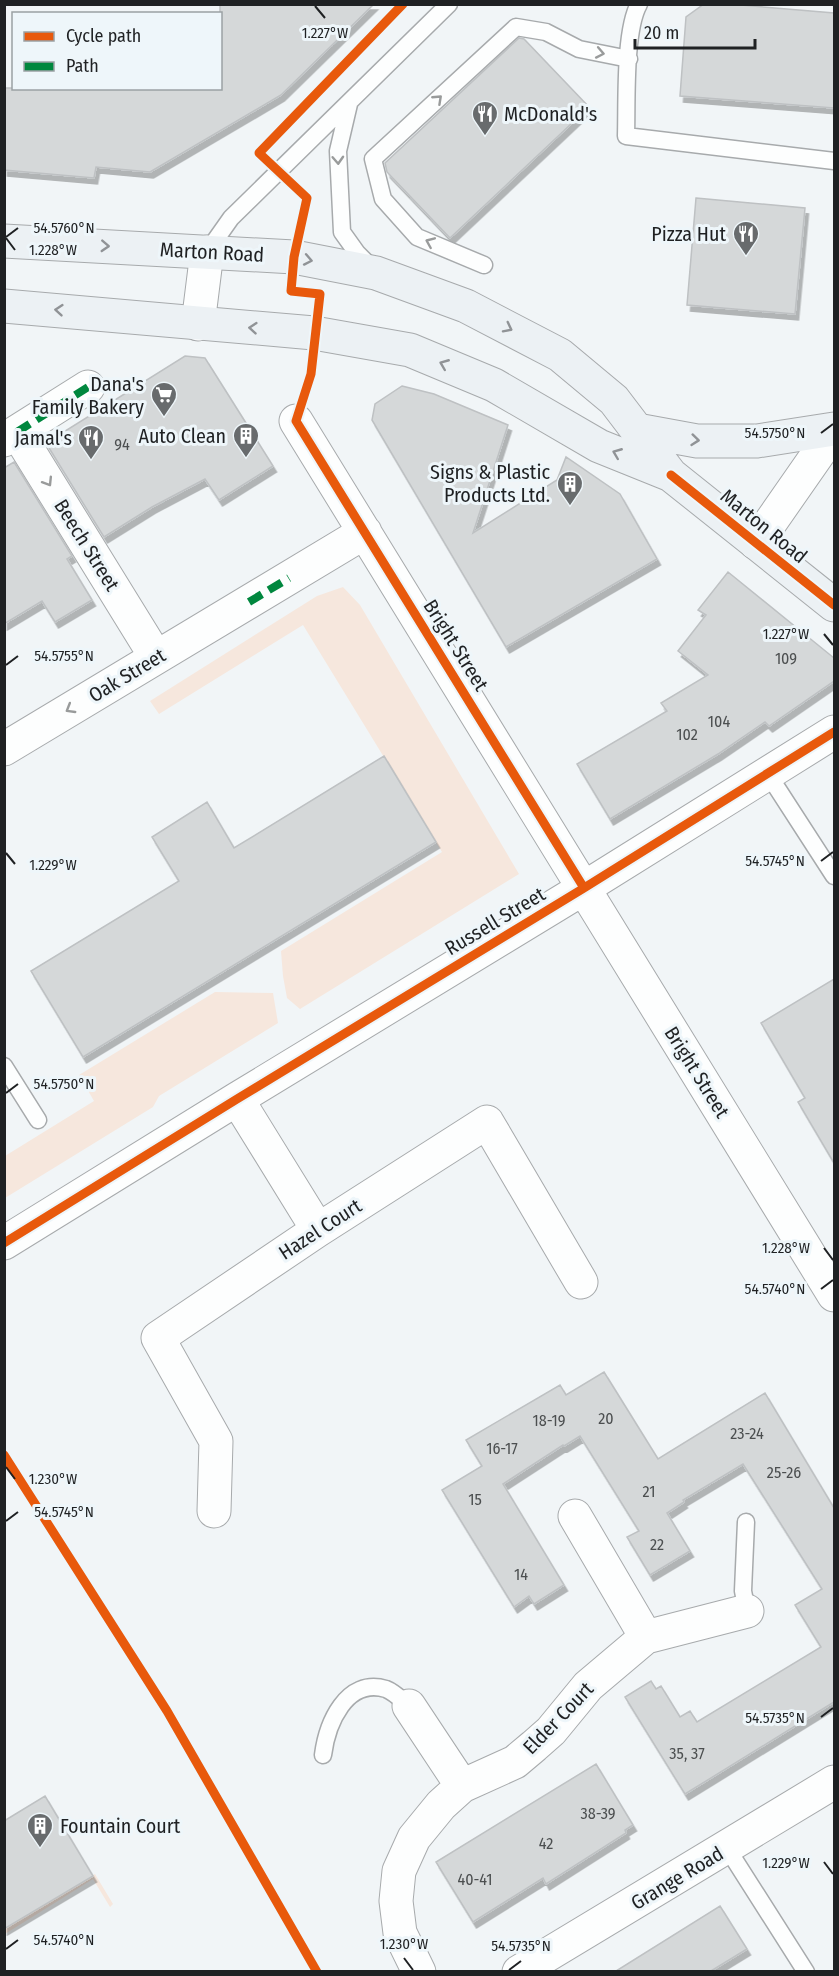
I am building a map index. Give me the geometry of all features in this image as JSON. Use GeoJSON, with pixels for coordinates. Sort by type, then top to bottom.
{"type":"FeatureCollection","features":[{"type":"Feature","properties":{"kind":"street","name":"Marton Road"},"geometry":{"type":"LineString","coordinates":[[4,241],[294,257],[376,273],[466,306],[560,355],[615,400],[671,475],[834,605]]}},
{"type":"Feature","properties":{"kind":"street"},"geometry":{"type":"LineString","coordinates":[[198,324],[207,252]]}},
{"type":"Feature","properties":{"kind":"street","name":"Marton Road"},"geometry":{"type":"LineString","coordinates":[[4,306],[314,333],[410,350],[494,385],[598,446],[671,475]]}},
{"type":"Feature","properties":{"kind":"street"},"geometry":{"type":"LineString","coordinates":[[11,436],[88,387]]}},
{"type":"Feature","properties":{"kind":"street","name":"Bright Street"},"geometry":{"type":"LineString","coordinates":[[296,421],[834,1294]]}},
{"type":"Feature","properties":{"kind":"street"},"geometry":{"type":"LineString","coordinates":[[638,430],[697,441],[757,441],[834,430]]}},
{"type":"Feature","properties":{"kind":"street"},"geometry":{"type":"LineString","coordinates":[[756,543],[834,430]]}},
{"type":"Feature","properties":{"kind":"street","name":"Beech Street"},"geometry":{"type":"LineString","coordinates":[[11,436],[156,657]]}},
{"type":"Feature","properties":{"kind":"street","name":"Oak Street"},"geometry":{"type":"LineString","coordinates":[[4,749],[365,532]]}},
{"type":"Feature","properties":{"kind":"street","name":"Russell Street"},"geometry":{"type":"LineString","coordinates":[[4,1243],[834,732]]}},
{"type":"Feature","properties":{"kind":"street"},"geometry":{"type":"LineString","coordinates":[[237,1099],[318,1230]]}},
{"type":"Feature","properties":{"kind":"street","name":"Hazel Court"},"geometry":{"type":"LineString","coordinates":[[214,1510],[216,1441],[158,1338],[318,1230],[487,1122],[581,1282]]}},
{"type":"Feature","properties":{"kind":"street"},"geometry":{"type":"LineString","coordinates":[[575,1516],[646,1637],[747,1611]]}},
{"type":"Feature","properties":{"kind":"street","name":"Elder Court"},"geometry":{"type":"LineString","coordinates":[[419,1971],[400,1933],[396,1901],[399,1871],[414,1838],[441,1805],[462,1786],[514,1762],[528,1751],[551,1731],[588,1686],[646,1637]]}},
{"type":"Feature","properties":{"kind":"street"},"geometry":{"type":"LineString","coordinates":[[409,1706],[462,1786]]}},
{"type":"Feature","properties":{"kind":"street","name":"Grange Road"},"geometry":{"type":"LineString","coordinates":[[519,1971],[834,1782]]}},
{"type":"Feature","properties":{"kind":"lane"},"geometry":{"type":"LineString","coordinates":[[207,252],[231,218],[449,4]]}},
{"type":"Feature","properties":{"kind":"lane"},"geometry":{"type":"LineString","coordinates":[[639,4],[634,15],[629,59],[626,136],[834,161]]}},
{"type":"Feature","properties":{"kind":"lane"},"geometry":{"type":"LineString","coordinates":[[484,265],[417,237],[383,199],[373,159],[516,27],[546,32],[579,49],[629,59]]}},
{"type":"Feature","properties":{"kind":"lane"},"geometry":{"type":"LineString","coordinates":[[349,103],[338,151],[342,232],[357,253],[376,273]]}},
{"type":"Feature","properties":{"kind":"lane"},"geometry":{"type":"LineString","coordinates":[[768,774],[834,876]]}},
{"type":"Feature","properties":{"kind":"lane"},"geometry":{"type":"LineString","coordinates":[[4,1066],[38,1120]]}},
{"type":"Feature","properties":{"kind":"lane"},"geometry":{"type":"LineString","coordinates":[[746,1522],[743,1591],[747,1611]]}},
{"type":"Feature","properties":{"kind":"lane"},"geometry":{"type":"LineString","coordinates":[[323,1755],[325,1738],[331,1721],[339,1708],[355,1693],[365,1688],[386,1690],[409,1706]]}},
{"type":"Feature","properties":{"kind":"lane"},"geometry":{"type":"LineString","coordinates":[[727,1848],[806,1971]]}},
{"type":"Feature","properties":{"kind":"shaded area"},"geometry":{"type":"Polygon","coordinates":[[[343,587],[360,605],[519,874],[300,1009],[287,998],[281,951],[442,852],[303,625],[159,714],[150,701],[317,596],[343,587]]]}},
{"type":"Feature","properties":{"kind":"shaded area"},"geometry":{"type":"Polygon","coordinates":[[[215,992],[273,993],[278,1023],[159,1096],[153,1107],[5,1198],[5,1156],[94,1101],[79,1075],[215,992]]]}},
{"type":"Feature","properties":{"kind":"shaded area"},"geometry":{"type":"Polygon","coordinates":[[[95,1874],[113,1904],[110,1907],[93,1879],[5,1934],[5,1929],[95,1874]]]}},
{"type":"Feature","properties":{"kind":"building"},"geometry":{"type":"Polygon","coordinates":[[[220,4],[374,4],[281,95],[150,172],[96,167],[94,178],[4,170],[4,88],[12,88],[12,90],[222,90],[222,12],[220,12],[220,4]]]}},
{"type":"Feature","properties":{"kind":"building"},"geometry":{"type":"Polygon","coordinates":[[[704,4],[834,13],[834,108],[680,96],[686,17],[704,4]]]}},
{"type":"Feature","properties":{"kind":"building","name":"McDonald's"},"geometry":{"type":"Polygon","coordinates":[[[519,38],[524,39],[589,107],[450,238],[387,172],[385,163],[519,38]]]}},
{"type":"Feature","properties":{"kind":"building","name":"Pizza Hut"},"geometry":{"type":"Polygon","coordinates":[[[696,198],[805,208],[795,314],[687,305],[696,198]]]}},
{"type":"Feature","properties":{"kind":"building"},"geometry":{"type":"Polygon","coordinates":[[[185,356],[205,358],[273,466],[219,500],[205,479],[152,507],[104,537],[46,443],[185,356]]]}},
{"type":"Feature","properties":{"kind":"building","name":"Signs & Plastic Products Ltd."},"geometry":{"type":"Polygon","coordinates":[[[402,386],[434,394],[508,425],[473,533],[557,480],[566,457],[620,494],[657,559],[506,647],[372,420],[375,404],[402,386]]]}},
{"type":"Feature","properties":{"kind":"building"},"geometry":{"type":"Polygon","coordinates":[[[14,462],[72,556],[67,559],[92,600],[55,622],[42,601],[4,624],[4,468],[14,462]]]}},
{"type":"Feature","properties":{"kind":"building"},"geometry":{"type":"Polygon","coordinates":[[[728,572],[834,658],[834,681],[769,726],[765,722],[718,754],[610,819],[577,764],[667,711],[661,703],[708,675],[678,651],[706,615],[698,610],[728,572]]]}},
{"type":"Feature","properties":{"kind":"building"},"geometry":{"type":"Polygon","coordinates":[[[384,756],[436,842],[83,1057],[31,971],[179,881],[152,837],[207,802],[234,848],[384,756]]]}},
{"type":"Feature","properties":{"kind":"building"},"geometry":{"type":"Polygon","coordinates":[[[834,979],[834,1163],[798,1102],[805,1098],[761,1023],[834,979]]]}},
{"type":"Feature","properties":{"kind":"building"},"geometry":{"type":"Polygon","coordinates":[[[604,1372],[658,1459],[765,1393],[834,1508],[834,1702],[685,1794],[625,1697],[651,1681],[656,1689],[661,1686],[680,1717],[690,1711],[697,1722],[821,1647],[795,1605],[822,1589],[743,1464],[683,1500],[684,1502],[667,1513],[690,1551],[650,1575],[627,1537],[639,1531],[580,1436],[563,1445],[503,1484],[564,1585],[534,1604],[529,1596],[514,1607],[442,1490],[482,1466],[466,1440],[560,1385],[566,1395],[604,1372]]]}},
{"type":"Feature","properties":{"kind":"building"},"geometry":{"type":"Polygon","coordinates":[[[596,1764],[633,1825],[625,1830],[626,1833],[546,1884],[543,1878],[473,1922],[436,1862],[596,1764]]]}},
{"type":"Feature","properties":{"kind":"building","name":"Fountain Court"},"geometry":{"type":"Polygon","coordinates":[[[45,1796],[93,1876],[4,1929],[4,1821],[45,1796]]]}},
{"type":"Feature","properties":{"kind":"building"},"geometry":{"type":"Polygon","coordinates":[[[720,1906],[747,1949],[711,1971],[616,1971],[720,1906]]]}},
{"type":"Feature","properties":{"kind":"marked path"},"geometry":{"type":"LineString","coordinates":[[17,432],[88,387]]}},
{"type":"Feature","properties":{"kind":"marked path"},"geometry":{"type":"LineString","coordinates":[[249,602],[289,578]]}},
{"type":"Feature","properties":{"kind":"cycle path"},"geometry":{"type":"LineString","coordinates":[[403,4],[259,153],[307,198],[294,257],[291,291],[320,294],[311,374],[296,421],[584,888]]}},
{"type":"Feature","properties":{"kind":"cycle path"},"geometry":{"type":"LineString","coordinates":[[671,475],[834,605]]}},
{"type":"Feature","properties":{"kind":"cycle path"},"geometry":{"type":"LineString","coordinates":[[4,1243],[834,732]]}},
{"type":"Feature","properties":{"kind":"cycle path"},"geometry":{"type":"LineString","coordinates":[[4,1455],[167,1711],[317,1972]]}},
{"type":"Feature","properties":{"kind":"place","name":"McDonald's"},"geometry":{"type":"Point","coordinates":[485,137]}},
{"type":"Feature","properties":{"kind":"place","name":"Pizza Hut"},"geometry":{"type":"Point","coordinates":[746,257]}},
{"type":"Feature","properties":{"kind":"place","name":"Dana's Family Bakery"},"geometry":{"type":"Point","coordinates":[164,418]}},
{"type":"Feature","properties":{"kind":"place","name":"Auto Clean"},"geometry":{"type":"Point","coordinates":[246,459]}},
{"type":"Feature","properties":{"kind":"place","name":"Jamal's"},"geometry":{"type":"Point","coordinates":[91,461]}},
{"type":"Feature","properties":{"kind":"place","name":"Signs & Plastic Products Ltd."},"geometry":{"type":"Point","coordinates":[570,507]}},
{"type":"Feature","properties":{"kind":"place","name":"Fountain Court"},"geometry":{"type":"Point","coordinates":[40,1849]}}]}
